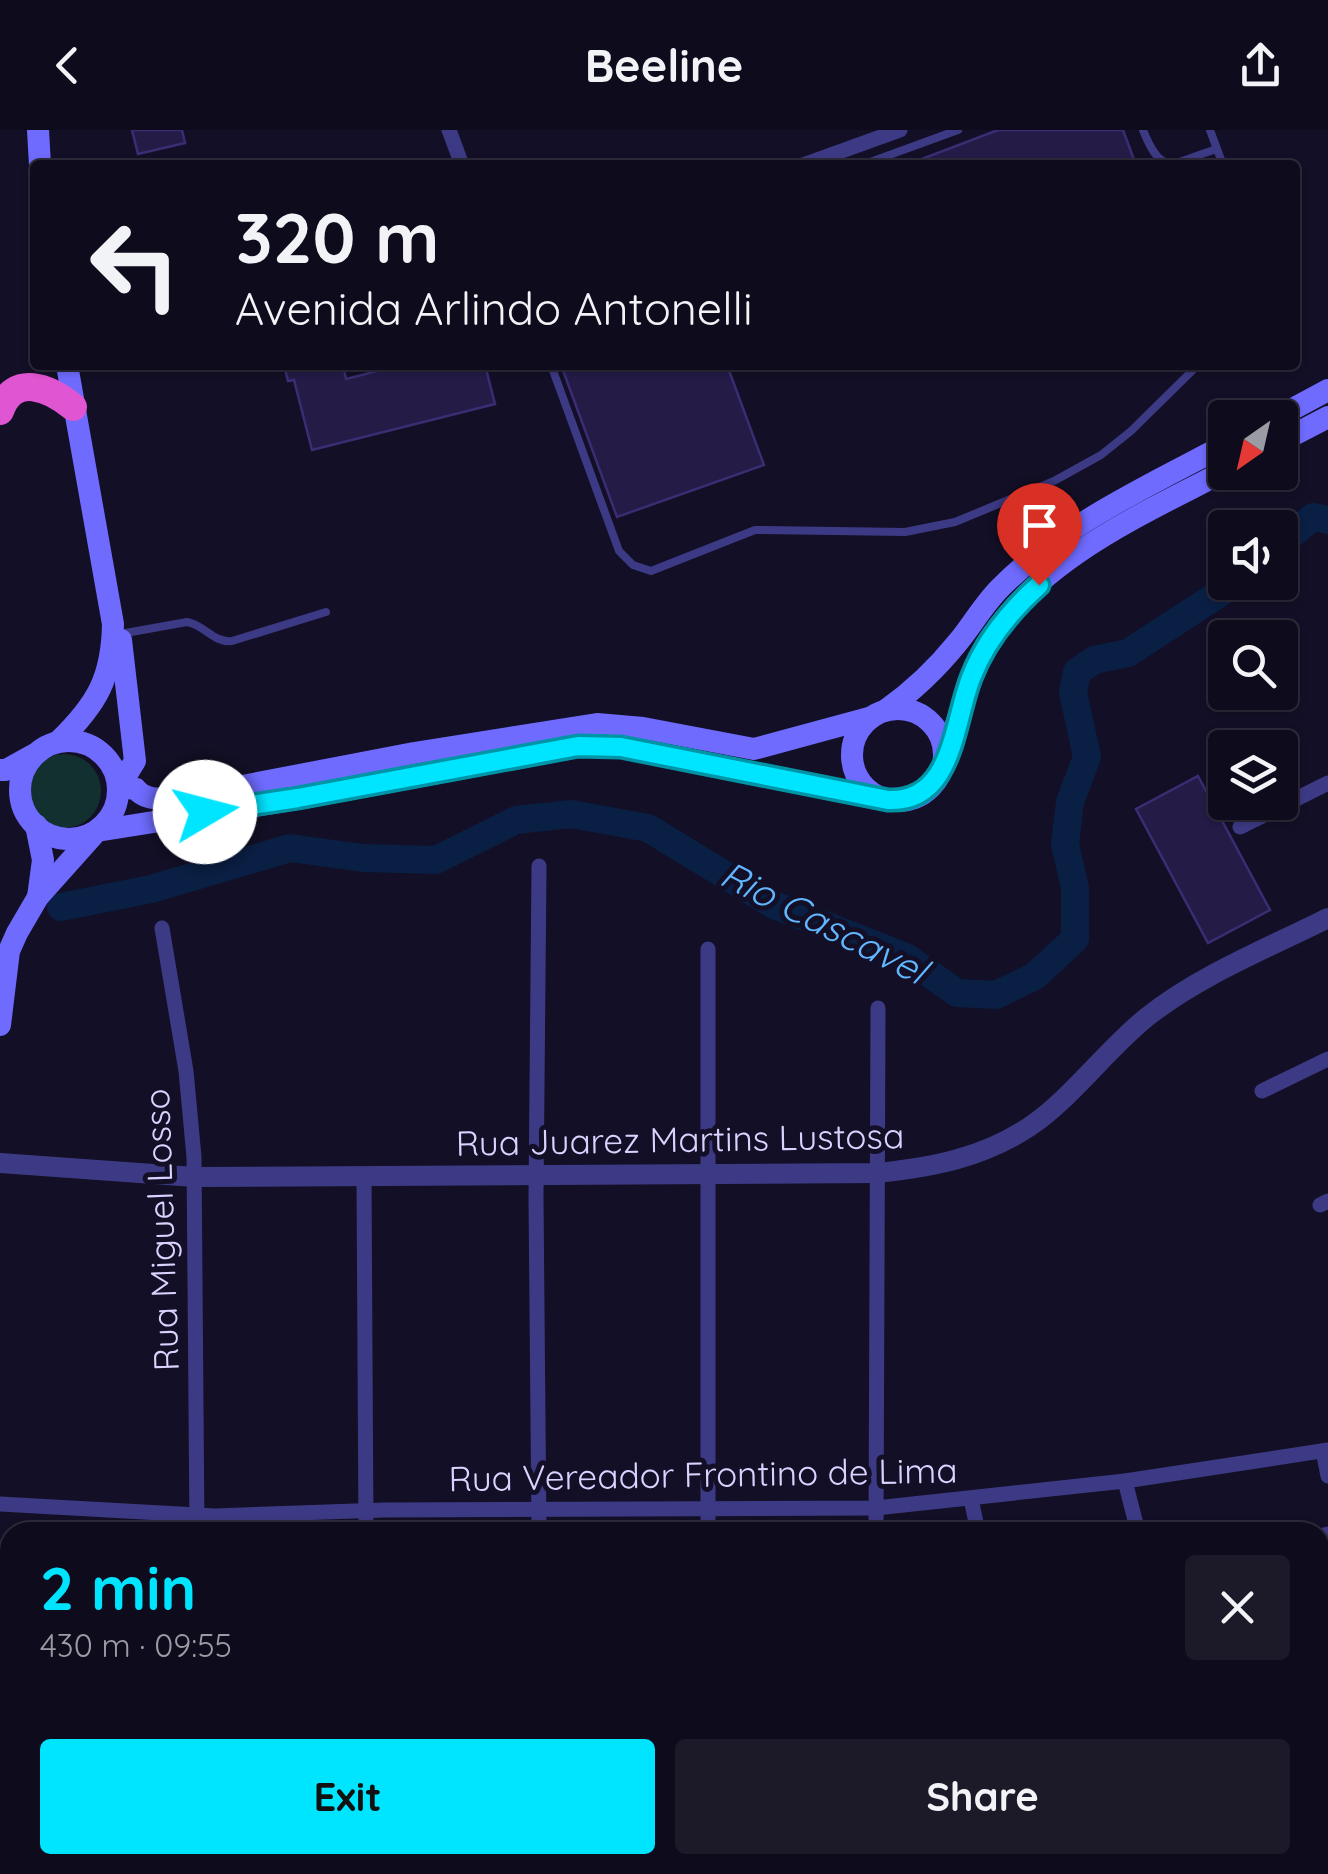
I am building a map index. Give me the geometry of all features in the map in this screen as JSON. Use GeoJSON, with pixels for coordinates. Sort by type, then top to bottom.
{"type":"FeatureCollection","features":[{"type":"Feature","properties":{"kind":"highway"},"geometry":{"type":"LineString","coordinates":[[0,411],[4,399],[18,390],[34,387],[52,390],[74,407]]}},
{"type":"Feature","properties":{"kind":"main road"},"geometry":{"type":"LineString","coordinates":[[38,130],[40,160]]}},
{"type":"Feature","properties":{"kind":"main road"},"geometry":{"type":"LineString","coordinates":[[68,370],[117,629],[135,761],[119,787]]}},
{"type":"Feature","properties":{"kind":"main road"},"geometry":{"type":"LineString","coordinates":[[1298,406],[1328,390]]}},
{"type":"Feature","properties":{"kind":"main road"},"geometry":{"type":"LineString","coordinates":[[1298,433],[1328,417]]}},
{"type":"Feature","properties":{"kind":"main road"},"geometry":{"type":"LineString","coordinates":[[888,800],[874,794],[855,771],[854,741],[879,713],[913,691],[955,646],[999,588],[1051,546],[1119,502],[1208,454]]}},
{"type":"Feature","properties":{"kind":"main road"},"geometry":{"type":"LineString","coordinates":[[36,826],[65,839],[82,838],[97,831],[132,828],[578,746],[621,747],[888,800],[918,796],[930,788],[944,761],[971,677],[987,644],[1014,607],[1064,563],[1208,480]]}},
{"type":"Feature","properties":{"kind":"main road"},"geometry":{"type":"LineString","coordinates":[[0,770],[59,741],[83,717],[105,683],[117,629]]}},
{"type":"Feature","properties":{"kind":"main road"},"geometry":{"type":"LineString","coordinates":[[119,787],[136,789],[140,795],[153,798],[175,799],[414,752],[597,724],[643,728],[754,749],[901,708],[929,720],[938,732],[944,761]]}},
{"type":"Feature","properties":{"kind":"main road"},"geometry":{"type":"LineString","coordinates":[[0,1024],[9,951],[38,897],[109,820],[117,804],[119,787],[106,756],[92,746],[59,741]]}},
{"type":"Feature","properties":{"kind":"main road"},"geometry":{"type":"LineString","coordinates":[[36,753],[22,776],[22,802],[36,826],[43,860],[38,897]]}},
{"type":"Feature","properties":{"kind":"main road"},"geometry":{"type":"LineString","coordinates":[[0,790],[22,802]]}},
{"type":"Feature","properties":{"kind":"street"},"geometry":{"type":"LineString","coordinates":[[449,130],[460,160]]}},
{"type":"Feature","properties":{"kind":"street"},"geometry":{"type":"LineString","coordinates":[[814,160],[872,135],[900,130]]}},
{"type":"Feature","properties":{"kind":"street"},"geometry":{"type":"LineString","coordinates":[[1240,827],[1328,783]]}},
{"type":"Feature","properties":{"kind":"street"},"geometry":{"type":"LineString","coordinates":[[539,866],[539,1522]]}},
{"type":"Feature","properties":{"kind":"street","name":"Rua Juarez Martins Lustosa"},"geometry":{"type":"LineString","coordinates":[[0,1162],[195,1177],[878,1173],[938,1166],[980,1154],[1032,1126],[1148,1016],[1222,970],[1328,918]]}},
{"type":"Feature","properties":{"kind":"street","name":"Rua Miguel Losso"},"geometry":{"type":"LineString","coordinates":[[162,928],[186,1070],[195,1177],[197,1522]]}},
{"type":"Feature","properties":{"kind":"street"},"geometry":{"type":"LineString","coordinates":[[708,949],[708,1522]]}},
{"type":"Feature","properties":{"kind":"street"},"geometry":{"type":"LineString","coordinates":[[876,1522],[878,1008]]}},
{"type":"Feature","properties":{"kind":"street"},"geometry":{"type":"LineString","coordinates":[[1262,1091],[1328,1059]]}},
{"type":"Feature","properties":{"kind":"street"},"geometry":{"type":"LineString","coordinates":[[364,1177],[366,1522]]}},
{"type":"Feature","properties":{"kind":"street"},"geometry":{"type":"LineString","coordinates":[[1325,1450],[1328,1476]]}},
{"type":"Feature","properties":{"kind":"street","name":"Rua Vereador Frontino de Lima"},"geometry":{"type":"LineString","coordinates":[[225,1522],[366,1512],[876,1508],[1125,1481],[1325,1450]]}},
{"type":"Feature","properties":{"kind":"street"},"geometry":{"type":"LineString","coordinates":[[1125,1481],[1135,1522]]}},
{"type":"Feature","properties":{"kind":"street"},"geometry":{"type":"LineString","coordinates":[[971,1499],[976,1522]]}},
{"type":"Feature","properties":{"kind":"street","name":"Rua Vereador Frontino de Lima"},"geometry":{"type":"LineString","coordinates":[[0,1504],[177,1522]]}},
{"type":"Feature","properties":{"kind":"lane"},"geometry":{"type":"LineString","coordinates":[[876,160],[958,130]]}},
{"type":"Feature","properties":{"kind":"lane"},"geometry":{"type":"LineString","coordinates":[[1144,130],[1158,160]]}},
{"type":"Feature","properties":{"kind":"lane"},"geometry":{"type":"LineString","coordinates":[[1210,130],[1221,160]]}},
{"type":"Feature","properties":{"kind":"lane"},"geometry":{"type":"LineString","coordinates":[[1178,160],[1217,149]]}},
{"type":"Feature","properties":{"kind":"lane"},"geometry":{"type":"LineString","coordinates":[[553,370],[619,551],[633,565],[651,571],[756,530],[905,532],[955,522],[1054,481],[1101,455],[1193,370]]}},
{"type":"Feature","properties":{"kind":"lane"},"geometry":{"type":"LineString","coordinates":[[117,629],[186,622],[196,624],[217,639],[232,641],[326,612]]}},
{"type":"Feature","properties":{"kind":"green space"},"geometry":{"type":"Polygon","coordinates":[[[64,754],[90,765],[101,791],[90,817],[64,828],[38,817],[27,791],[38,765],[64,754]]]}},
{"type":"Feature","properties":{"kind":"building"},"geometry":{"type":"Polygon","coordinates":[[[132,130],[182,130],[185,143],[138,154],[132,130]]]}},
{"type":"Feature","properties":{"kind":"building"},"geometry":{"type":"Polygon","coordinates":[[[998,130],[1123,130],[1134,160],[919,160],[998,130]]]}},
{"type":"Feature","properties":{"kind":"building"},"geometry":{"type":"Polygon","coordinates":[[[285,370],[344,370],[346,379],[381,370],[486,370],[495,404],[312,450],[294,380],[288,381],[285,370]]]}},
{"type":"Feature","properties":{"kind":"building"},"geometry":{"type":"Polygon","coordinates":[[[563,370],[729,370],[764,465],[617,517],[563,370]]]}},
{"type":"Feature","properties":{"kind":"building"},"geometry":{"type":"Polygon","coordinates":[[[1198,776],[1208,795],[1208,820],[1222,820],[1270,910],[1208,943],[1136,809],[1198,776]]]}},
{"type":"Feature","properties":{"kind":"waterway","name":"Rio Cascavel"},"geometry":{"type":"LineString","coordinates":[[1298,529],[1313,517],[1328,520]]}},
{"type":"Feature","properties":{"kind":"waterway","name":"Rio Cascavel"},"geometry":{"type":"LineString","coordinates":[[61,907],[151,889],[290,848],[363,858],[436,860],[516,820],[571,814],[648,828],[774,905],[906,957],[957,993],[996,995],[1035,976],[1075,939],[1075,888],[1065,844],[1070,802],[1087,757],[1073,692],[1077,672],[1094,660],[1128,653],[1209,600]]}},
{"type":"Feature","properties":{"kind":"route"},"geometry":{"type":"LineString","coordinates":[[205,812],[578,746],[621,747],[852,794],[904,800],[918,796],[940,776],[971,677],[987,644],[1014,607],[1039,585]]}}]}
